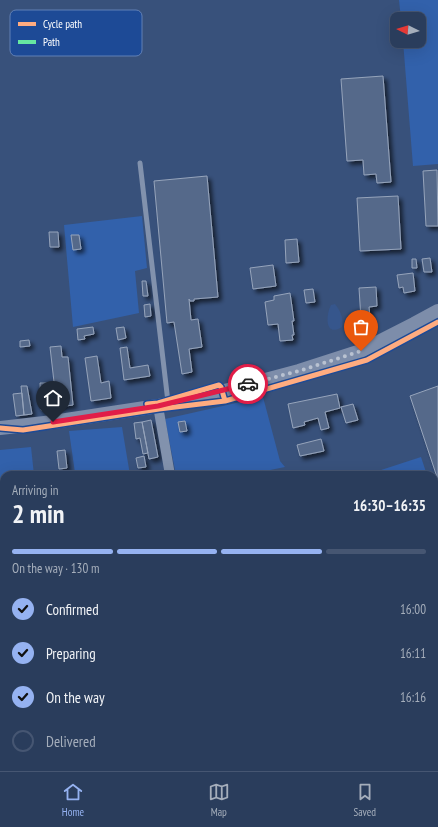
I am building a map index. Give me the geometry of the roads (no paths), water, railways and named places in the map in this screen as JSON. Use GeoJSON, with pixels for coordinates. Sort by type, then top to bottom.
{"type":"FeatureCollection","features":[{"type":"Feature","properties":{"kind":"street"},"geometry":{"type":"LineString","coordinates":[[0,428],[53,422],[163,405],[299,371],[361,351],[438,311]]}},
{"type":"Feature","properties":{"kind":"street"},"geometry":{"type":"LineString","coordinates":[[163,405],[170,471]]}},
{"type":"Feature","properties":{"kind":"lane"},"geometry":{"type":"LineString","coordinates":[[140,163],[163,405]]}}]}
